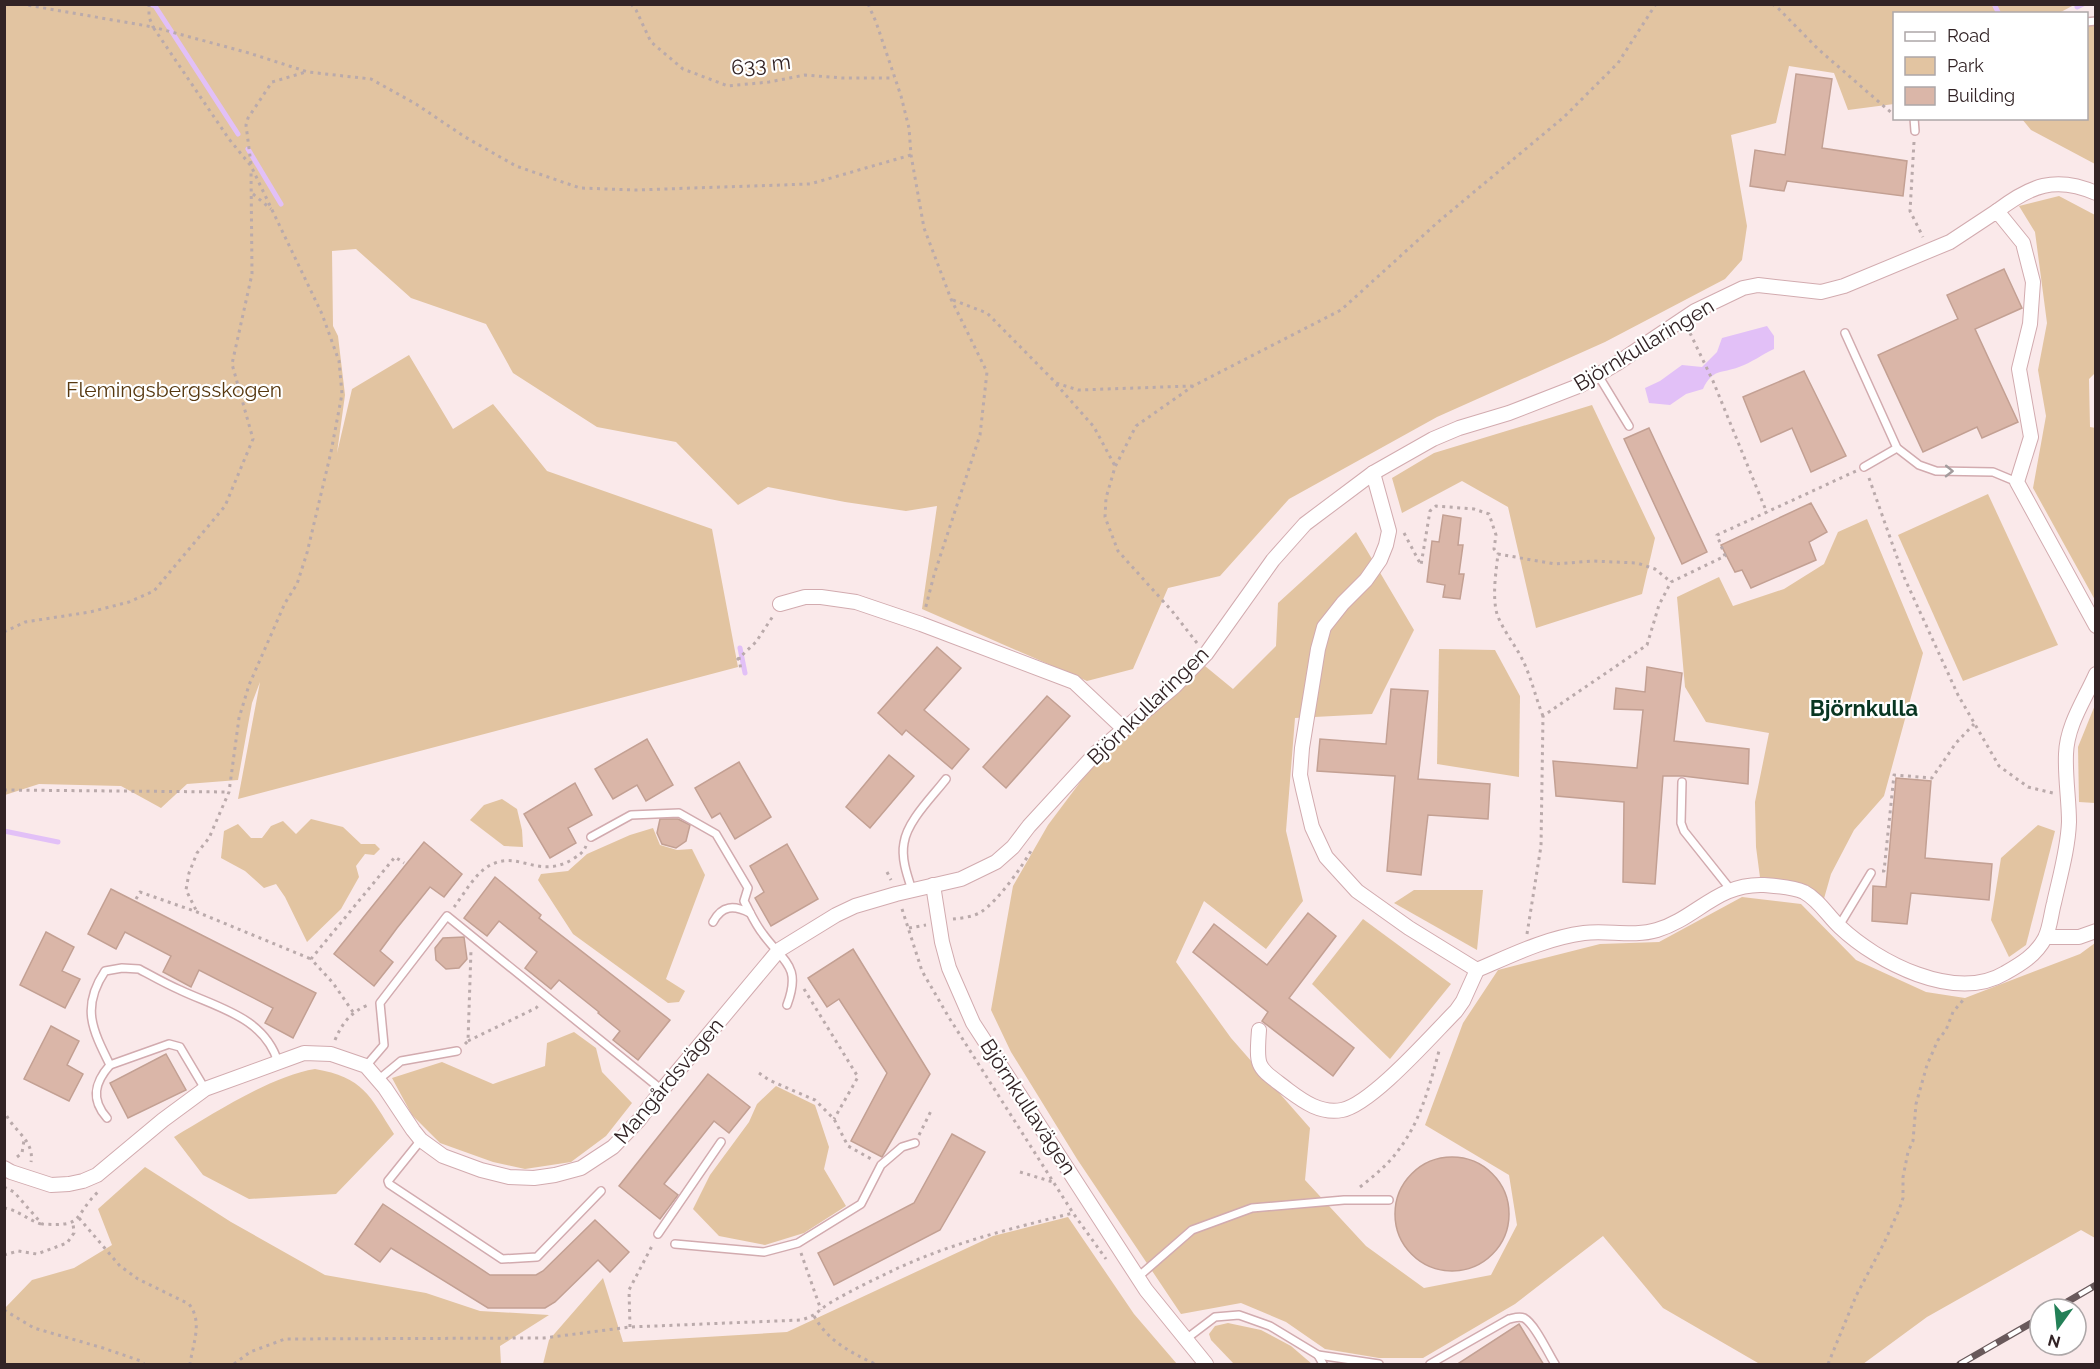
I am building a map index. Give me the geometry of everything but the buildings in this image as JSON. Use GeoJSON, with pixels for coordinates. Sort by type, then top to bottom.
{"type":"FeatureCollection","features":[{"type":"Feature","properties":{"kind":"street"},"geometry":{"type":"LineString","coordinates":[[1929,251],[1950,243],[2029,190],[2047,184],[2067,183],[2096,192]]}},
{"type":"Feature","properties":{"kind":"street"},"geometry":{"type":"LineString","coordinates":[[1997,211],[2023,243],[2033,282],[2030,324],[2019,369],[2031,437],[2017,482],[2096,626]]}},
{"type":"Feature","properties":{"kind":"street","name":"Björnkullaringen"},"geometry":{"type":"LineString","coordinates":[[933,885],[961,879],[996,862],[1013,847],[1029,826],[1097,752],[1174,687],[1206,654],[1273,560],[1305,524],[1373,473],[1433,439],[1459,428],[1559,395],[1598,375],[1695,310],[1743,288],[1758,285],[1821,292],[1860,281],[1929,251]]}},
{"type":"Feature","properties":{"kind":"street"},"geometry":{"type":"LineString","coordinates":[[1373,473],[1389,531],[1380,560],[1366,580],[1343,603],[1324,627],[1305,727],[1300,775],[1312,827],[1326,857],[1357,891],[1409,928],[1478,970]]}},
{"type":"Feature","properties":{"kind":"street"},"geometry":{"type":"LineString","coordinates":[[780,604],[805,597],[845,600],[921,624],[1074,681],[1124,729]]}},
{"type":"Feature","properties":{"kind":"street"},"geometry":{"type":"LineString","coordinates":[[1259,1030],[1257,1060],[1263,1070],[1308,1105],[1327,1111],[1355,1106],[1386,1082],[1463,1001],[1478,970],[1525,949],[1572,935],[1657,930],[1692,913],[1719,894],[1761,885],[1804,892],[1863,947],[1922,977],[1944,982],[1980,982],[2000,976],[2025,961],[2046,937],[2067,844],[2069,797],[2066,753],[2072,721],[2096,674]]}},
{"type":"Feature","properties":{"kind":"street","name":"Mangårdsvägen"},"geometry":{"type":"LineString","coordinates":[[366,1066],[421,1140],[443,1156],[509,1177],[534,1178],[581,1168],[613,1147],[639,1120],[779,950],[855,906],[933,885]]}},
{"type":"Feature","properties":{"kind":"street","name":"Björnkullavägen"},"geometry":{"type":"LineString","coordinates":[[933,885],[949,968],[973,1023],[1138,1276],[1206,1365]]}},
{"type":"Feature","properties":{"kind":"street"},"geometry":{"type":"LineString","coordinates":[[2046,937],[2079,938],[2096,932]]}},
{"type":"Feature","properties":{"kind":"street"},"geometry":{"type":"LineString","coordinates":[[9,1166],[51,1185],[83,1181],[97,1175],[163,1120],[205,1089],[304,1053],[331,1054],[366,1066]]}},
{"type":"Feature","properties":{"kind":"lane"},"geometry":{"type":"LineString","coordinates":[[1914,120],[1915,130]]}},
{"type":"Feature","properties":{"kind":"lane"},"geometry":{"type":"LineString","coordinates":[[1845,333],[1898,448],[1919,465],[1936,471],[1993,472],[2017,482]]}},
{"type":"Feature","properties":{"kind":"lane"},"geometry":{"type":"LineString","coordinates":[[1598,375],[1629,426]]}},
{"type":"Feature","properties":{"kind":"lane"},"geometry":{"type":"LineString","coordinates":[[1864,467],[1898,448]]}},
{"type":"Feature","properties":{"kind":"lane"},"geometry":{"type":"LineString","coordinates":[[912,890],[905,866],[904,843],[914,820],[946,779]]}},
{"type":"Feature","properties":{"kind":"lane"},"geometry":{"type":"LineString","coordinates":[[1682,782],[1681,823],[1684,831],[1731,890]]}},
{"type":"Feature","properties":{"kind":"lane"},"geometry":{"type":"LineString","coordinates":[[591,837],[631,815],[679,813],[716,834],[748,888],[744,901],[751,914],[763,935],[779,950],[790,967],[792,982],[787,1005]]}},
{"type":"Feature","properties":{"kind":"lane"},"geometry":{"type":"LineString","coordinates":[[1839,926],[1871,873]]}},
{"type":"Feature","properties":{"kind":"lane"},"geometry":{"type":"LineString","coordinates":[[713,922],[724,909],[733,906],[751,914]]}},
{"type":"Feature","properties":{"kind":"lane"},"geometry":{"type":"LineString","coordinates":[[366,1066],[384,1045],[380,1003],[447,916],[662,1090]]}},
{"type":"Feature","properties":{"kind":"lane"},"geometry":{"type":"LineString","coordinates":[[110,1065],[97,1040],[90,1007],[95,986],[105,971],[122,968],[139,969],[247,1020],[263,1034],[274,1050],[278,1062]]}},
{"type":"Feature","properties":{"kind":"lane"},"geometry":{"type":"LineString","coordinates":[[107,1118],[100,1111],[96,1093],[98,1078],[110,1065],[169,1044],[180,1047],[205,1089]]}},
{"type":"Feature","properties":{"kind":"lane"},"geometry":{"type":"LineString","coordinates":[[378,1080],[401,1061],[457,1051]]}},
{"type":"Feature","properties":{"kind":"lane"},"geometry":{"type":"LineString","coordinates":[[421,1140],[388,1181],[389,1184],[502,1259],[537,1257],[601,1191]]}},
{"type":"Feature","properties":{"kind":"lane"},"geometry":{"type":"LineString","coordinates":[[658,1234],[721,1142]]}},
{"type":"Feature","properties":{"kind":"lane"},"geometry":{"type":"LineString","coordinates":[[675,1244],[764,1252],[798,1243],[861,1204],[881,1165],[902,1147],[915,1143]]}},
{"type":"Feature","properties":{"kind":"lane"},"geometry":{"type":"LineString","coordinates":[[1138,1276],[1192,1230],[1252,1208],[1344,1200],[1389,1200]]}},
{"type":"Feature","properties":{"kind":"lane"},"geometry":{"type":"LineString","coordinates":[[1186,1339],[1215,1317],[1239,1315],[1270,1326],[1318,1355],[1379,1365]]}},
{"type":"Feature","properties":{"kind":"lane"},"geometry":{"type":"LineString","coordinates":[[1430,1365],[1509,1319],[1517,1317],[1525,1319],[1531,1325],[1555,1365]]}},
{"type":"Feature","properties":{"kind":"lane"},"geometry":{"type":"LineString","coordinates":[[1318,1355],[1323,1365]]}},
{"type":"Feature","properties":{"kind":"path"},"geometry":{"type":"LineString","coordinates":[[21,4],[153,27],[308,72],[370,79],[416,104],[465,137],[516,166],[580,188],[635,190],[810,183],[911,155]]}},
{"type":"Feature","properties":{"kind":"path"},"geometry":{"type":"LineString","coordinates":[[149,4],[149,17],[153,27],[229,139],[251,166],[274,212],[322,314],[339,361],[342,394],[315,528],[297,584],[285,603],[249,685],[239,718],[229,792],[209,838],[197,853],[189,873],[186,890],[197,912]]}},
{"type":"Feature","properties":{"kind":"path","name":"633 m"},"geometry":{"type":"LineString","coordinates":[[631,4],[651,42],[667,56],[683,69],[728,86],[770,82],[805,75],[894,78]]}},
{"type":"Feature","properties":{"kind":"path"},"geometry":{"type":"LineString","coordinates":[[868,4],[876,22],[909,128],[911,155],[924,228],[951,299],[987,372],[980,435],[934,575],[921,624]]}},
{"type":"Feature","properties":{"kind":"path"},"geometry":{"type":"LineString","coordinates":[[1206,654],[1172,611],[1118,550],[1105,517],[1106,498],[1115,467],[1136,426],[1193,386],[1341,310],[1438,222],[1564,117],[1618,63],[1656,4]]}},
{"type":"Feature","properties":{"kind":"path"},"geometry":{"type":"LineString","coordinates":[[1772,4],[1818,49],[1893,114]]}},
{"type":"Feature","properties":{"kind":"path"},"geometry":{"type":"LineString","coordinates":[[4,632],[25,622],[90,612],[129,602],[154,591],[225,506],[253,439],[232,364],[252,274],[253,194],[246,125],[248,118],[272,82],[308,72]]}},
{"type":"Feature","properties":{"kind":"path"},"geometry":{"type":"LineString","coordinates":[[1915,130],[1910,211],[1929,251]]}},
{"type":"Feature","properties":{"kind":"path"},"geometry":{"type":"LineString","coordinates":[[253,194],[274,212]]}},
{"type":"Feature","properties":{"kind":"path"},"geometry":{"type":"LineString","coordinates":[[951,299],[987,313],[1055,382],[1094,427],[1115,467]]}},
{"type":"Feature","properties":{"kind":"path"},"geometry":{"type":"LineString","coordinates":[[1688,330],[1713,381],[1767,513]]}},
{"type":"Feature","properties":{"kind":"path"},"geometry":{"type":"LineString","coordinates":[[1055,382],[1078,390],[1193,386]]}},
{"type":"Feature","properties":{"kind":"path"},"geometry":{"type":"LineString","coordinates":[[1543,716],[1647,645],[1659,605],[1671,582],[1725,556],[1717,535],[1864,467],[1904,577],[1958,695],[1999,766],[2028,787],[2069,797]]}},
{"type":"Feature","properties":{"kind":"path"},"geometry":{"type":"LineString","coordinates":[[1389,531],[1403,530],[1421,565],[1430,511],[1436,506],[1474,509],[1489,514],[1496,535],[1494,549],[1498,554],[1555,564],[1593,561],[1637,563],[1654,569],[1671,582]]}},
{"type":"Feature","properties":{"kind":"path"},"geometry":{"type":"LineString","coordinates":[[1498,554],[1496,612],[1526,666],[1543,716],[1540,846],[1525,949]]}},
{"type":"Feature","properties":{"kind":"path"},"geometry":{"type":"LineString","coordinates":[[741,671],[738,658],[756,642],[780,604]]}},
{"type":"Feature","properties":{"kind":"path"},"geometry":{"type":"LineString","coordinates":[[1884,871],[1894,775],[1932,778],[1956,743],[1975,724]]}},
{"type":"Feature","properties":{"kind":"path"},"geometry":{"type":"LineString","coordinates":[[4,790],[229,792]]}},
{"type":"Feature","properties":{"kind":"path"},"geometry":{"type":"LineString","coordinates":[[447,916],[485,868],[497,862],[509,861],[541,867],[562,865],[583,853],[591,837]]}},
{"type":"Feature","properties":{"kind":"path"},"geometry":{"type":"LineString","coordinates":[[939,921],[971,916],[982,911],[1003,890],[1033,848]]}},
{"type":"Feature","properties":{"kind":"path"},"geometry":{"type":"LineString","coordinates":[[310,959],[395,857],[404,863]]}},
{"type":"Feature","properties":{"kind":"path"},"geometry":{"type":"LineString","coordinates":[[136,899],[140,892],[197,912],[310,959],[333,983],[353,1012]]}},
{"type":"Feature","properties":{"kind":"path"},"geometry":{"type":"LineString","coordinates":[[468,1041],[471,936]]}},
{"type":"Feature","properties":{"kind":"path"},"geometry":{"type":"LineString","coordinates":[[790,967],[858,1077],[834,1119]]}},
{"type":"Feature","properties":{"kind":"path"},"geometry":{"type":"LineString","coordinates":[[1828,1365],[1856,1296],[1884,1243],[1901,1204],[1904,1191],[1903,1177],[1913,1140],[1915,1112],[1927,1065],[1938,1040],[1946,1030],[1953,1011],[1965,998],[1972,982]]}},
{"type":"Feature","properties":{"kind":"path"},"geometry":{"type":"LineString","coordinates":[[457,1051],[468,1041],[536,1008],[546,996]]}},
{"type":"Feature","properties":{"kind":"path"},"geometry":{"type":"LineString","coordinates":[[333,1044],[345,1020],[353,1012],[368,1005],[380,1003]]}},
{"type":"Feature","properties":{"kind":"path"},"geometry":{"type":"LineString","coordinates":[[1344,1200],[1382,1169],[1401,1147],[1422,1107],[1434,1069],[1443,1033],[1438,1028]]}},
{"type":"Feature","properties":{"kind":"path"},"geometry":{"type":"LineString","coordinates":[[759,1073],[769,1080],[815,1100],[834,1119],[848,1146],[881,1165]]}},
{"type":"Feature","properties":{"kind":"path"},"geometry":{"type":"LineString","coordinates":[[4,1108],[6,1116],[30,1147],[32,1155],[30,1164],[9,1166]]}},
{"type":"Feature","properties":{"kind":"path"},"geometry":{"type":"LineString","coordinates":[[915,1143],[932,1109]]}},
{"type":"Feature","properties":{"kind":"path"},"geometry":{"type":"LineString","coordinates":[[9,1166],[22,1153],[24,1137]]}},
{"type":"Feature","properties":{"kind":"path"},"geometry":{"type":"LineString","coordinates":[[1020,1172],[1054,1183]]}},
{"type":"Feature","properties":{"kind":"path"},"geometry":{"type":"LineString","coordinates":[[4,1187],[14,1192]]}},
{"type":"Feature","properties":{"kind":"path"},"geometry":{"type":"LineString","coordinates":[[4,1208],[10,1208],[30,1221],[42,1224]]}},
{"type":"Feature","properties":{"kind":"path"},"geometry":{"type":"LineString","coordinates":[[234,1365],[250,1352],[285,1340],[544,1338],[630,1327],[801,1320],[814,1316],[828,1304],[898,1268],[957,1244],[1074,1213]]}},
{"type":"Feature","properties":{"kind":"path"},"geometry":{"type":"LineString","coordinates":[[79,1218],[120,1266],[138,1279],[189,1304],[198,1323],[190,1365]]}},
{"type":"Feature","properties":{"kind":"path"},"geometry":{"type":"LineString","coordinates":[[4,1255],[18,1251],[37,1254],[67,1243],[74,1233],[73,1223]]}},
{"type":"Feature","properties":{"kind":"path"},"geometry":{"type":"LineString","coordinates":[[630,1327],[629,1290],[658,1234]]}},
{"type":"Feature","properties":{"kind":"path"},"geometry":{"type":"LineString","coordinates":[[798,1243],[821,1310]]}},
{"type":"Feature","properties":{"kind":"path"},"geometry":{"type":"LineString","coordinates":[[4,1310],[34,1328],[103,1348],[141,1361],[144,1365]]}},
{"type":"Feature","properties":{"kind":"path"},"geometry":{"type":"LineString","coordinates":[[814,1316],[825,1334],[840,1347],[875,1365]]}},
{"type":"Feature","properties":{"kind":"green space","name":"Flemingsbergsskogen"},"geometry":{"type":"Polygon","coordinates":[[[4,5],[2074,5],[2061,12],[1893,12],[1893,104],[1848,110],[1834,73],[1789,66],[1776,123],[1731,135],[1747,226],[1742,260],[1725,279],[1605,342],[1437,417],[1289,499],[1220,576],[1168,588],[1133,669],[1087,681],[922,609],[937,506],[906,511],[768,487],[738,505],[676,442],[597,427],[513,373],[486,324],[411,298],[356,249],[332,251],[333,326],[338,336],[345,395],[337,453],[352,389],[409,355],[453,429],[493,404],[547,471],[712,529],[738,667],[238,799],[260,682],[252,703],[238,780],[187,784],[161,808],[121,786],[39,784],[5,795],[4,5]]]}},
{"type":"Feature","properties":{"kind":"green space"},"geometry":{"type":"Polygon","coordinates":[[[2095,17],[2095,164],[2031,130],[2023,120],[2088,120],[2088,19],[2095,17]]]}},
{"type":"Feature","properties":{"kind":"green space"},"geometry":{"type":"Polygon","coordinates":[[[2059,196],[2095,215],[2096,372],[2089,379],[2090,427],[2096,428],[2095,600],[2033,488],[2046,416],[2038,370],[2047,323],[2035,232],[2019,206],[2059,196]]]}},
{"type":"Feature","properties":{"kind":"green space"},"geometry":{"type":"Polygon","coordinates":[[[1592,405],[1655,538],[1642,594],[1536,628],[1508,507],[1462,481],[1402,513],[1392,478],[1434,453],[1592,405]]]}},
{"type":"Feature","properties":{"kind":"green space"},"geometry":{"type":"Polygon","coordinates":[[[1988,494],[2058,645],[1963,681],[1898,535],[1988,494]]]}},
{"type":"Feature","properties":{"kind":"green space"},"geometry":{"type":"Polygon","coordinates":[[[1867,519],[1923,653],[1884,796],[1854,830],[1831,874],[1821,909],[1818,903],[1761,885],[1756,847],[1755,802],[1769,733],[1706,722],[1685,687],[1677,597],[1719,577],[1733,606],[1784,589],[1824,564],[1838,532],[1867,519]]]}},
{"type":"Feature","properties":{"kind":"green space"},"geometry":{"type":"Polygon","coordinates":[[[1356,532],[1414,630],[1372,714],[1295,718],[1286,831],[1303,901],[1266,949],[1204,901],[1176,962],[1231,1038],[1310,1128],[1305,1180],[1366,1246],[1424,1288],[1491,1275],[1517,1225],[1509,1175],[1425,1125],[1463,1023],[1498,970],[1600,944],[1659,942],[1742,897],[1801,904],[1856,960],[1926,992],[1965,998],[2080,954],[2095,943],[2095,1238],[2081,1230],[1927,1317],[1863,1364],[1758,1363],[1663,1308],[1603,1236],[1515,1304],[1423,1358],[1379,1358],[1325,1349],[1286,1322],[1241,1303],[1181,1314],[1077,1159],[1011,1052],[991,1010],[1013,886],[1048,825],[1093,765],[1205,666],[1233,689],[1276,646],[1278,603],[1356,532]]]}},
{"type":"Feature","properties":{"kind":"green space"},"geometry":{"type":"Polygon","coordinates":[[[1439,649],[1495,650],[1520,696],[1519,777],[1437,764],[1439,649]]]}},
{"type":"Feature","properties":{"kind":"green space"},"geometry":{"type":"Polygon","coordinates":[[[2095,705],[2095,803],[2079,802],[2078,747],[2095,705]]]}},
{"type":"Feature","properties":{"kind":"green space"},"geometry":{"type":"Polygon","coordinates":[[[502,799],[517,809],[523,847],[504,846],[470,820],[484,805],[502,799]]]}},
{"type":"Feature","properties":{"kind":"green space"},"geometry":{"type":"Polygon","coordinates":[[[311,819],[343,827],[361,844],[375,844],[380,849],[374,855],[365,854],[356,866],[359,877],[341,909],[307,942],[285,897],[276,884],[264,888],[245,871],[221,858],[224,831],[238,824],[251,838],[262,838],[271,826],[283,821],[296,834],[311,819]]]}},
{"type":"Feature","properties":{"kind":"green space"},"geometry":{"type":"Polygon","coordinates":[[[2038,825],[2055,831],[2026,945],[2009,957],[1991,920],[2001,858],[2038,825]]]}},
{"type":"Feature","properties":{"kind":"green space"},"geometry":{"type":"Polygon","coordinates":[[[653,828],[660,845],[677,850],[692,849],[705,875],[666,979],[685,991],[679,1002],[668,1003],[573,934],[538,880],[541,874],[568,871],[587,854],[630,835],[653,828]]]}},
{"type":"Feature","properties":{"kind":"green space"},"geometry":{"type":"Polygon","coordinates":[[[1414,890],[1483,890],[1477,950],[1394,903],[1414,890]]]}},
{"type":"Feature","properties":{"kind":"green space"},"geometry":{"type":"Polygon","coordinates":[[[1363,919],[1451,984],[1390,1059],[1312,984],[1363,919]]]}},
{"type":"Feature","properties":{"kind":"green space"},"geometry":{"type":"Polygon","coordinates":[[[574,1032],[596,1048],[602,1072],[632,1103],[606,1136],[571,1162],[525,1169],[493,1162],[440,1143],[412,1115],[392,1078],[442,1062],[493,1084],[545,1066],[547,1043],[574,1032]]]}},
{"type":"Feature","properties":{"kind":"green space"},"geometry":{"type":"Polygon","coordinates":[[[315,1069],[344,1077],[364,1090],[394,1134],[336,1194],[249,1199],[203,1175],[174,1137],[261,1088],[280,1079],[315,1069]]]}},
{"type":"Feature","properties":{"kind":"green space"},"geometry":{"type":"Polygon","coordinates":[[[776,1086],[815,1105],[829,1147],[824,1169],[846,1206],[804,1233],[765,1245],[719,1236],[693,1209],[710,1175],[749,1122],[757,1104],[776,1086]]]}},
{"type":"Feature","properties":{"kind":"green space"},"geometry":{"type":"Polygon","coordinates":[[[145,1167],[231,1222],[325,1275],[426,1293],[480,1311],[549,1315],[500,1346],[501,1364],[5,1364],[5,1308],[32,1280],[74,1268],[112,1245],[98,1209],[145,1167]]]}},
{"type":"Feature","properties":{"kind":"green space"},"geometry":{"type":"Polygon","coordinates":[[[1068,1217],[1134,1314],[1177,1364],[543,1364],[549,1340],[603,1278],[623,1342],[787,1332],[993,1236],[1068,1217]]]}},
{"type":"Feature","properties":{"kind":"green space"},"geometry":{"type":"Polygon","coordinates":[[[1228,1323],[1261,1330],[1291,1346],[1312,1364],[1234,1364],[1211,1340],[1209,1334],[1215,1326],[1228,1323]]]}},
{"type":"Feature","properties":{"kind":"shaded area"},"geometry":{"type":"Polygon","coordinates":[[[1767,326],[1774,336],[1774,349],[1743,365],[1714,375],[1703,389],[1686,394],[1670,405],[1649,403],[1645,388],[1660,381],[1682,365],[1702,367],[1717,352],[1722,338],[1767,326]]]}},
{"type":"Feature","properties":{"kind":"waterway"},"geometry":{"type":"LineString","coordinates":[[149,4],[155,6],[238,134]]}},
{"type":"Feature","properties":{"kind":"waterway"},"geometry":{"type":"LineString","coordinates":[[1994,4],[1998,12]]}},
{"type":"Feature","properties":{"kind":"waterway"},"geometry":{"type":"LineString","coordinates":[[2077,7],[2083,4]]}},
{"type":"Feature","properties":{"kind":"waterway"},"geometry":{"type":"LineString","coordinates":[[248,149],[281,204]]}},
{"type":"Feature","properties":{"kind":"waterway"},"geometry":{"type":"LineString","coordinates":[[740,648],[745,673]]}},
{"type":"Feature","properties":{"kind":"waterway"},"geometry":{"type":"LineString","coordinates":[[4,831],[58,842]]}},
{"type":"Feature","properties":{"kind":"railway"},"geometry":{"type":"LineString","coordinates":[[2076,1297],[2096,1285]]}},
{"type":"Feature","properties":{"kind":"railway"},"geometry":{"type":"LineString","coordinates":[[1960,1364],[2028,1325]]}},
{"type":"Feature","properties":{"kind":"district","name":"Björnkulla"},"geometry":{"type":"Point","coordinates":[1864,708]}}]}
